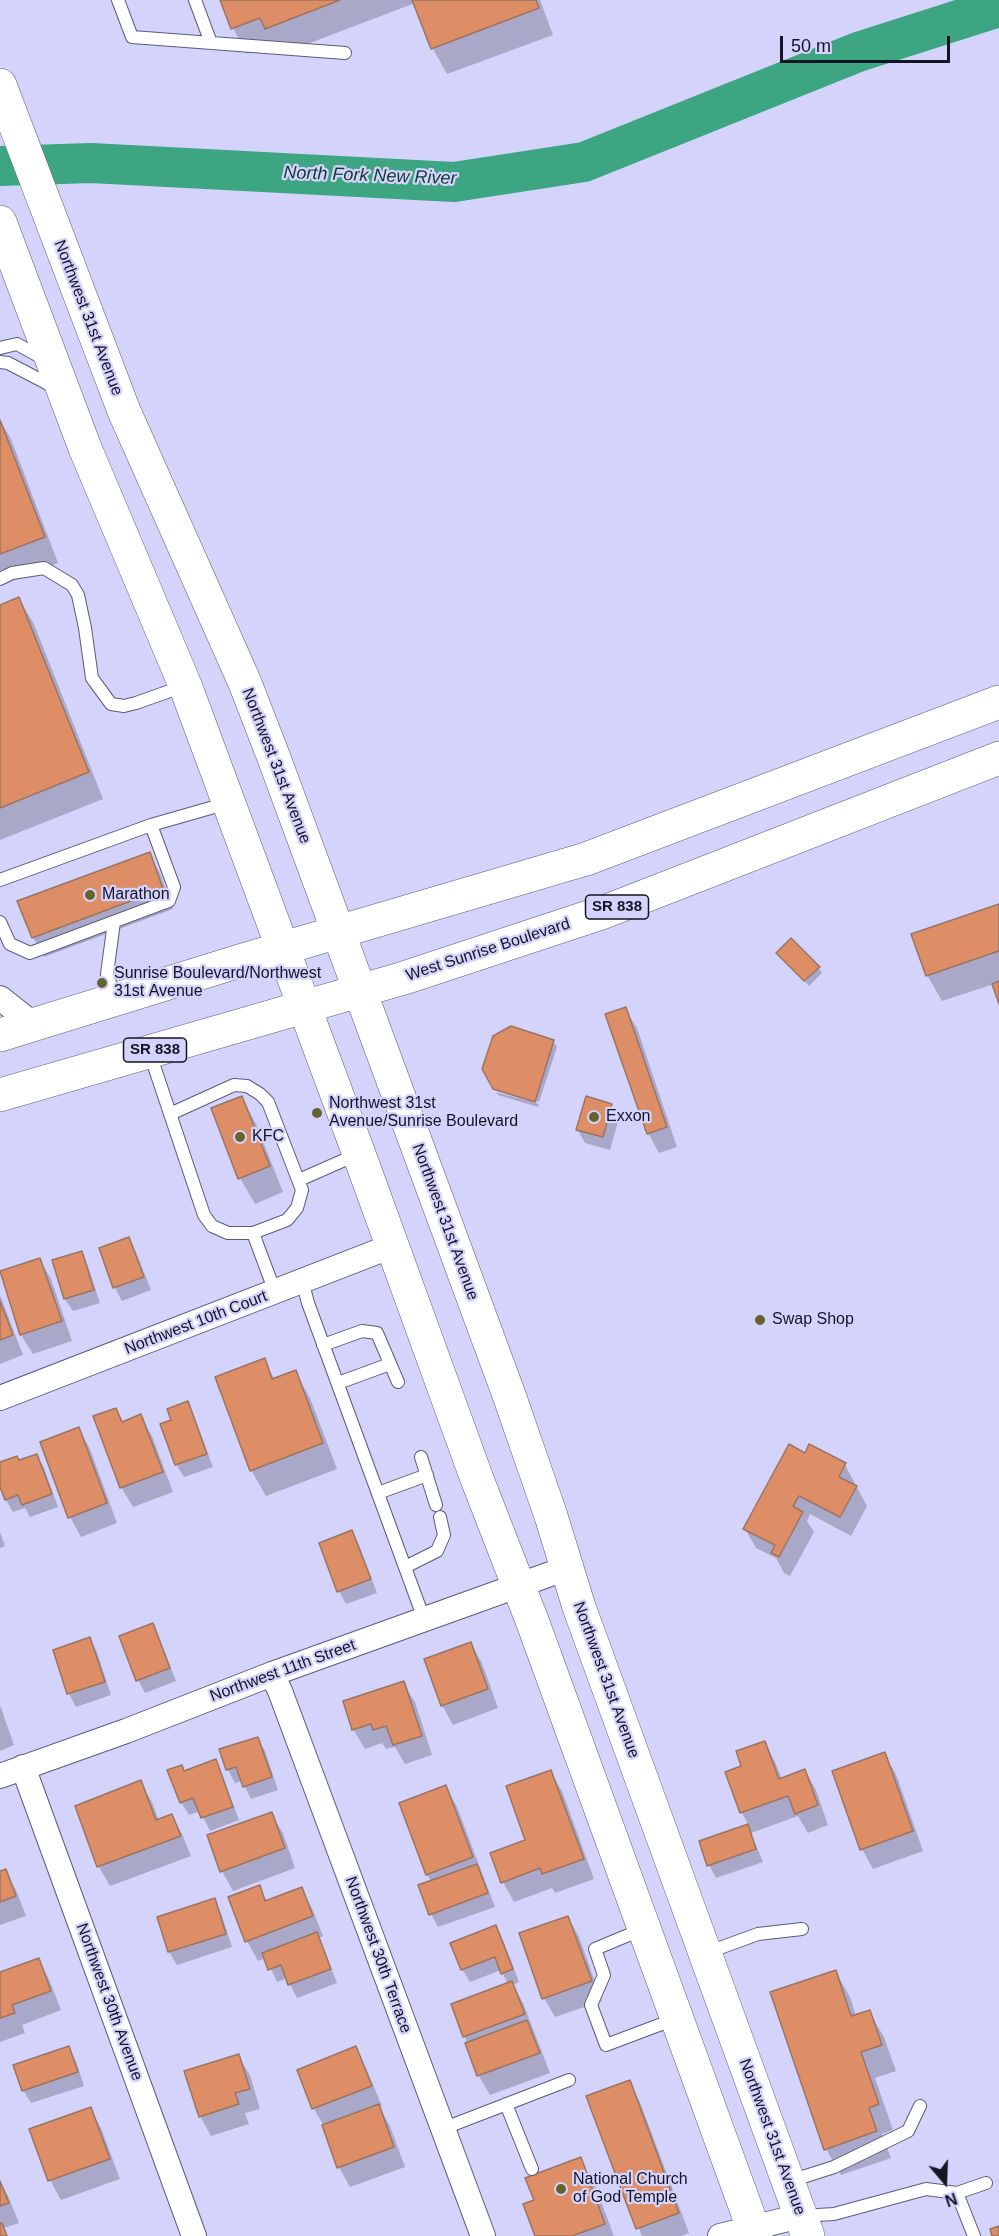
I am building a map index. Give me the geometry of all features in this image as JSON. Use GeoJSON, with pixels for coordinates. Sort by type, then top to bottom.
{"type":"FeatureCollection","features":[{"type":"Feature","properties":{"kind":"main road","name":"Northwest 31st Avenue"},"geometry":{"type":"LineString","coordinates":[[4,96],[124,411],[246,683],[512,1405],[579,1607],[804,2226]]}},
{"type":"Feature","properties":{"kind":"main road"},"geometry":{"type":"LineString","coordinates":[[4,232],[85,448],[185,685],[284,948],[754,2231]]}},
{"type":"Feature","properties":{"kind":"main road"},"geometry":{"type":"LineString","coordinates":[[59,378],[76,372],[99,385],[124,411]]}},
{"type":"Feature","properties":{"kind":"main road"},"geometry":{"type":"LineString","coordinates":[[0,1035],[338,931],[586,859],[999,702]]}},
{"type":"Feature","properties":{"kind":"main road","name":"West Sunrise Boulevard"},"geometry":{"type":"LineString","coordinates":[[0,1095],[360,990],[604,912],[999,758]]}},
{"type":"Feature","properties":{"kind":"street"},"geometry":{"type":"LineString","coordinates":[[0,998],[34,1025]]}},
{"type":"Feature","properties":{"kind":"street","name":"Northwest 10th Court"},"geometry":{"type":"LineString","coordinates":[[0,1398],[392,1246]]}},
{"type":"Feature","properties":{"kind":"street","name":"Northwest 11th Street"},"geometry":{"type":"LineString","coordinates":[[0,1776],[126,1731],[272,1674],[567,1568]]}},
{"type":"Feature","properties":{"kind":"street","name":"Northwest 30th Terrace"},"geometry":{"type":"LineString","coordinates":[[272,1674],[483,2236]]}},
{"type":"Feature","properties":{"kind":"street","name":"Northwest 30th Avenue"},"geometry":{"type":"LineString","coordinates":[[23,1767],[194,2236]]}},
{"type":"Feature","properties":{"kind":"street"},"geometry":{"type":"LineString","coordinates":[[720,2236],[804,2226]]}},
{"type":"Feature","properties":{"kind":"lane"},"geometry":{"type":"LineString","coordinates":[[118,0],[132,37],[345,53]]}},
{"type":"Feature","properties":{"kind":"lane"},"geometry":{"type":"LineString","coordinates":[[195,0],[211,43]]}},
{"type":"Feature","properties":{"kind":"lane"},"geometry":{"type":"LineString","coordinates":[[0,348],[17,344],[59,378]]}},
{"type":"Feature","properties":{"kind":"lane"},"geometry":{"type":"LineString","coordinates":[[0,362],[59,378]]}},
{"type":"Feature","properties":{"kind":"lane"},"geometry":{"type":"LineString","coordinates":[[0,579],[12,573],[44,568],[72,585],[78,595],[92,678],[111,704],[135,703],[185,685]]}},
{"type":"Feature","properties":{"kind":"lane"},"geometry":{"type":"LineString","coordinates":[[0,880],[151,825],[229,802]]}},
{"type":"Feature","properties":{"kind":"lane"},"geometry":{"type":"LineString","coordinates":[[0,921],[10,944],[30,953],[169,901],[174,887],[151,825]]}},
{"type":"Feature","properties":{"kind":"lane"},"geometry":{"type":"LineString","coordinates":[[114,922],[107,974],[115,999]]}},
{"type":"Feature","properties":{"kind":"lane"},"geometry":{"type":"LineString","coordinates":[[150,1052],[170,1114],[204,1215],[212,1226],[228,1233],[254,1233],[286,1220],[297,1208],[302,1190],[299,1179],[268,1102],[260,1094],[248,1086],[234,1085],[170,1114]]}},
{"type":"Feature","properties":{"kind":"lane"},"geometry":{"type":"LineString","coordinates":[[299,1179],[359,1154]]}},
{"type":"Feature","properties":{"kind":"lane"},"geometry":{"type":"LineString","coordinates":[[254,1233],[275,1292]]}},
{"type":"Feature","properties":{"kind":"lane"},"geometry":{"type":"LineString","coordinates":[[302,1280],[323,1345],[424,1619]]}},
{"type":"Feature","properties":{"kind":"lane"},"geometry":{"type":"LineString","coordinates":[[323,1345],[362,1331],[377,1333],[398,1382]]}},
{"type":"Feature","properties":{"kind":"lane"},"geometry":{"type":"LineString","coordinates":[[338,1383],[390,1364]]}},
{"type":"Feature","properties":{"kind":"lane"},"geometry":{"type":"LineString","coordinates":[[405,1567],[437,1551],[444,1535],[421,1457]]}},
{"type":"Feature","properties":{"kind":"lane"},"geometry":{"type":"LineString","coordinates":[[378,1493],[427,1475]]}},
{"type":"Feature","properties":{"kind":"lane"},"geometry":{"type":"LineString","coordinates":[[644,1928],[595,1949],[603,1975],[591,2005],[598,2025],[606,2045],[676,2018]]}},
{"type":"Feature","properties":{"kind":"lane"},"geometry":{"type":"LineString","coordinates":[[705,1954],[758,1934],[802,1929]]}},
{"type":"Feature","properties":{"kind":"lane"},"geometry":{"type":"LineString","coordinates":[[442,2128],[569,2080]]}},
{"type":"Feature","properties":{"kind":"lane"},"geometry":{"type":"LineString","coordinates":[[506,2104],[532,2169]]}},
{"type":"Feature","properties":{"kind":"lane"},"geometry":{"type":"LineString","coordinates":[[789,2181],[834,2167],[908,2131],[920,2106]]}},
{"type":"Feature","properties":{"kind":"lane"},"geometry":{"type":"LineString","coordinates":[[804,2226],[834,2214],[926,2190],[957,2193],[986,2183]]}},
{"type":"Feature","properties":{"kind":"lane"},"geometry":{"type":"LineString","coordinates":[[957,2193],[974,2236]]}},
{"type":"Feature","properties":{"kind":"building"},"geometry":{"type":"Polygon","coordinates":[[[220,0],[340,0],[265,29],[260,18],[231,29],[220,0]]]}},
{"type":"Feature","properties":{"kind":"building"},"geometry":{"type":"Polygon","coordinates":[[[412,0],[536,0],[539,8],[431,49],[412,0]]]}},
{"type":"Feature","properties":{"kind":"building"},"geometry":{"type":"Polygon","coordinates":[[[0,420],[45,537],[0,554],[0,420]]]}},
{"type":"Feature","properties":{"kind":"building"},"geometry":{"type":"Polygon","coordinates":[[[19,597],[89,772],[0,808],[0,605],[19,597]]]}},
{"type":"Feature","properties":{"kind":"building","name":"Marathon"},"geometry":{"type":"Polygon","coordinates":[[[150,852],[163,889],[32,938],[17,901],[150,852]]]}},
{"type":"Feature","properties":{"kind":"building"},"geometry":{"type":"Polygon","coordinates":[[[999,904],[999,951],[926,976],[911,934],[999,904]]]}},
{"type":"Feature","properties":{"kind":"building"},"geometry":{"type":"Polygon","coordinates":[[[791,938],[820,967],[804,981],[776,953],[791,938]]]}},
{"type":"Feature","properties":{"kind":"building"},"geometry":{"type":"Polygon","coordinates":[[[999,981],[999,1004],[992,984],[999,981]]]}},
{"type":"Feature","properties":{"kind":"building"},"geometry":{"type":"Polygon","coordinates":[[[626,1007],[667,1127],[647,1134],[605,1014],[626,1007]]]}},
{"type":"Feature","properties":{"kind":"building"},"geometry":{"type":"Polygon","coordinates":[[[511,1026],[554,1040],[535,1102],[493,1089],[482,1069],[493,1036],[511,1026]]]}},
{"type":"Feature","properties":{"kind":"building","name":"KFC"},"geometry":{"type":"Polygon","coordinates":[[[242,1096],[270,1166],[238,1179],[211,1108],[242,1096]]]}},
{"type":"Feature","properties":{"kind":"building","name":"Exxon"},"geometry":{"type":"Polygon","coordinates":[[[586,1096],[612,1104],[603,1137],[576,1130],[586,1096]]]}},
{"type":"Feature","properties":{"kind":"building"},"geometry":{"type":"Polygon","coordinates":[[[129,1237],[144,1277],[113,1288],[99,1248],[129,1237]]]}},
{"type":"Feature","properties":{"kind":"building"},"geometry":{"type":"Polygon","coordinates":[[[82,1251],[94,1290],[64,1299],[52,1260],[82,1251]]]}},
{"type":"Feature","properties":{"kind":"building"},"geometry":{"type":"Polygon","coordinates":[[[40,1258],[62,1321],[20,1335],[0,1271],[40,1258]]]}},
{"type":"Feature","properties":{"kind":"building"},"geometry":{"type":"Polygon","coordinates":[[[0,1301],[13,1335],[0,1340],[0,1301]]]}},
{"type":"Feature","properties":{"kind":"building"},"geometry":{"type":"Polygon","coordinates":[[[265,1358],[272,1379],[296,1370],[323,1443],[250,1471],[215,1377],[265,1358]]]}},
{"type":"Feature","properties":{"kind":"building"},"geometry":{"type":"Polygon","coordinates":[[[188,1401],[207,1454],[175,1465],[160,1424],[171,1420],[167,1409],[188,1401]]]}},
{"type":"Feature","properties":{"kind":"building"},"geometry":{"type":"Polygon","coordinates":[[[116,1408],[122,1422],[141,1414],[163,1472],[120,1488],[93,1416],[116,1408]]]}},
{"type":"Feature","properties":{"kind":"building"},"geometry":{"type":"Polygon","coordinates":[[[79,1427],[107,1503],[68,1518],[40,1442],[79,1427]]]}},
{"type":"Feature","properties":{"kind":"building"},"geometry":{"type":"Polygon","coordinates":[[[789,1444],[805,1453],[809,1444],[846,1463],[839,1477],[857,1486],[840,1517],[799,1496],[793,1506],[803,1512],[779,1557],[771,1553],[775,1545],[743,1529],[789,1444]]]}},
{"type":"Feature","properties":{"kind":"building"},"geometry":{"type":"Polygon","coordinates":[[[37,1454],[52,1494],[22,1505],[18,1495],[5,1500],[0,1487],[0,1462],[17,1456],[19,1460],[37,1454]]]}},
{"type":"Feature","properties":{"kind":"building"},"geometry":{"type":"Polygon","coordinates":[[[352,1530],[371,1579],[337,1592],[319,1543],[352,1530]]]}},
{"type":"Feature","properties":{"kind":"building"},"geometry":{"type":"Polygon","coordinates":[[[153,1623],[170,1668],[136,1681],[119,1636],[153,1623]]]}},
{"type":"Feature","properties":{"kind":"building"},"geometry":{"type":"Polygon","coordinates":[[[90,1637],[105,1682],[67,1694],[53,1650],[90,1637]]]}},
{"type":"Feature","properties":{"kind":"building"},"geometry":{"type":"Polygon","coordinates":[[[471,1642],[488,1689],[441,1706],[424,1659],[471,1642]]]}},
{"type":"Feature","properties":{"kind":"building"},"geometry":{"type":"Polygon","coordinates":[[[404,1681],[422,1736],[393,1745],[386,1726],[373,1730],[371,1724],[352,1730],[343,1701],[404,1681]]]}},
{"type":"Feature","properties":{"kind":"building"},"geometry":{"type":"Polygon","coordinates":[[[258,1737],[272,1777],[243,1787],[236,1767],[226,1770],[219,1749],[258,1737]]]}},
{"type":"Feature","properties":{"kind":"building"},"geometry":{"type":"Polygon","coordinates":[[[765,1741],[779,1779],[805,1769],[818,1805],[795,1814],[788,1796],[740,1813],[725,1772],[741,1766],[736,1751],[765,1741]]]}},
{"type":"Feature","properties":{"kind":"building"},"geometry":{"type":"Polygon","coordinates":[[[885,1752],[913,1831],[860,1850],[832,1771],[885,1752]]]}},
{"type":"Feature","properties":{"kind":"building"},"geometry":{"type":"Polygon","coordinates":[[[216,1759],[233,1807],[201,1818],[193,1798],[180,1803],[167,1770],[182,1765],[184,1771],[216,1759]]]}},
{"type":"Feature","properties":{"kind":"building"},"geometry":{"type":"Polygon","coordinates":[[[551,1770],[584,1859],[542,1874],[540,1868],[501,1883],[490,1853],[525,1840],[506,1786],[551,1770]]]}},
{"type":"Feature","properties":{"kind":"building"},"geometry":{"type":"Polygon","coordinates":[[[141,1780],[156,1820],[172,1814],[181,1836],[97,1867],[75,1806],[141,1780]]]}},
{"type":"Feature","properties":{"kind":"building"},"geometry":{"type":"Polygon","coordinates":[[[446,1785],[473,1857],[426,1875],[399,1803],[446,1785]]]}},
{"type":"Feature","properties":{"kind":"building"},"geometry":{"type":"Polygon","coordinates":[[[272,1812],[285,1848],[220,1872],[207,1835],[272,1812]]]}},
{"type":"Feature","properties":{"kind":"building"},"geometry":{"type":"Polygon","coordinates":[[[748,1824],[756,1849],[707,1866],[699,1841],[748,1824]]]}},
{"type":"Feature","properties":{"kind":"building"},"geometry":{"type":"Polygon","coordinates":[[[477,1864],[488,1893],[429,1915],[418,1885],[477,1864]]]}},
{"type":"Feature","properties":{"kind":"building"},"geometry":{"type":"Polygon","coordinates":[[[6,1869],[16,1896],[0,1902],[0,1871],[6,1869]]]}},
{"type":"Feature","properties":{"kind":"building"},"geometry":{"type":"Polygon","coordinates":[[[260,1885],[265,1901],[302,1887],[313,1916],[245,1942],[228,1897],[260,1885]]]}},
{"type":"Feature","properties":{"kind":"building"},"geometry":{"type":"Polygon","coordinates":[[[215,1898],[226,1934],[168,1952],[157,1917],[215,1898]]]}},
{"type":"Feature","properties":{"kind":"building"},"geometry":{"type":"Polygon","coordinates":[[[568,1916],[592,1981],[542,1999],[519,1933],[568,1916]]]}},
{"type":"Feature","properties":{"kind":"building"},"geometry":{"type":"Polygon","coordinates":[[[496,1925],[513,1969],[501,1974],[495,1957],[461,1970],[450,1943],[496,1925]]]}},
{"type":"Feature","properties":{"kind":"building"},"geometry":{"type":"Polygon","coordinates":[[[317,1932],[331,1969],[288,1985],[281,1965],[268,1970],[262,1953],[317,1932]]]}},
{"type":"Feature","properties":{"kind":"building"},"geometry":{"type":"Polygon","coordinates":[[[39,1958],[51,1991],[12,2005],[15,2013],[0,2018],[0,1972],[39,1958]]]}},
{"type":"Feature","properties":{"kind":"building"},"geometry":{"type":"Polygon","coordinates":[[[836,1970],[851,2016],[870,2010],[882,2045],[861,2052],[879,2104],[869,2108],[877,2131],[824,2150],[770,1992],[836,1970]]]}},
{"type":"Feature","properties":{"kind":"building"},"geometry":{"type":"Polygon","coordinates":[[[512,1981],[525,2014],[463,2037],[451,2004],[512,1981]]]}},
{"type":"Feature","properties":{"kind":"building"},"geometry":{"type":"Polygon","coordinates":[[[527,2020],[540,2053],[477,2076],[465,2043],[527,2020]]]}},
{"type":"Feature","properties":{"kind":"building"},"geometry":{"type":"Polygon","coordinates":[[[69,2046],[78,2072],[22,2091],[13,2065],[69,2046]]]}},
{"type":"Feature","properties":{"kind":"building"},"geometry":{"type":"Polygon","coordinates":[[[356,2046],[372,2086],[312,2109],[297,2070],[356,2046]]]}},
{"type":"Feature","properties":{"kind":"building"},"geometry":{"type":"Polygon","coordinates":[[[239,2054],[250,2089],[235,2093],[239,2104],[199,2117],[184,2071],[239,2054]]]}},
{"type":"Feature","properties":{"kind":"building"},"geometry":{"type":"Polygon","coordinates":[[[630,2080],[679,2213],[636,2229],[586,2096],[630,2080]]]}},
{"type":"Feature","properties":{"kind":"building"},"geometry":{"type":"Polygon","coordinates":[[[379,2104],[394,2147],[337,2168],[322,2125],[379,2104]]]}},
{"type":"Feature","properties":{"kind":"building"},"geometry":{"type":"Polygon","coordinates":[[[91,2107],[110,2159],[48,2181],[29,2129],[91,2107]]]}},
{"type":"Feature","properties":{"kind":"building","name":"National Church of God Temple"},"geometry":{"type":"Polygon","coordinates":[[[581,2157],[605,2224],[572,2236],[535,2236],[523,2204],[534,2200],[525,2178],[581,2157]]]}},
{"type":"Feature","properties":{"kind":"building"},"geometry":{"type":"Polygon","coordinates":[[[0,2181],[9,2203],[0,2206],[0,2181]]]}},
{"type":"Feature","properties":{"kind":"building"},"geometry":{"type":"Polygon","coordinates":[[[0,2223],[2,2223],[7,2236],[0,2236],[0,2223]]]}},
{"type":"Feature","properties":{"kind":"building"},"geometry":{"type":"Polygon","coordinates":[[[999,2226],[999,2236],[992,2236],[990,2229],[999,2226]]]}},
{"type":"Feature","properties":{"kind":"waterway","name":"North Fork New River"},"geometry":{"type":"LineString","coordinates":[[0,166],[91,163],[454,182],[584,162],[858,52],[999,7]]}},
{"type":"Feature","properties":{"kind":"place","name":"Marathon"},"geometry":{"type":"Point","coordinates":[90,895]}},
{"type":"Feature","properties":{"kind":"place","name":"Sunrise Boulevard/Northwest 31st Avenue"},"geometry":{"type":"Point","coordinates":[102,983]}},
{"type":"Feature","properties":{"kind":"place","name":"Northwest 31st Avenue/Sunrise Boulevard"},"geometry":{"type":"Point","coordinates":[317,1113]}},
{"type":"Feature","properties":{"kind":"place","name":"Exxon"},"geometry":{"type":"Point","coordinates":[594,1117]}},
{"type":"Feature","properties":{"kind":"place","name":"KFC"},"geometry":{"type":"Point","coordinates":[240,1137]}},
{"type":"Feature","properties":{"kind":"place","name":"Swap Shop"},"geometry":{"type":"Point","coordinates":[760,1320]}},
{"type":"Feature","properties":{"kind":"place","name":"National Church of God Temple"},"geometry":{"type":"Point","coordinates":[561,2189]}}]}
